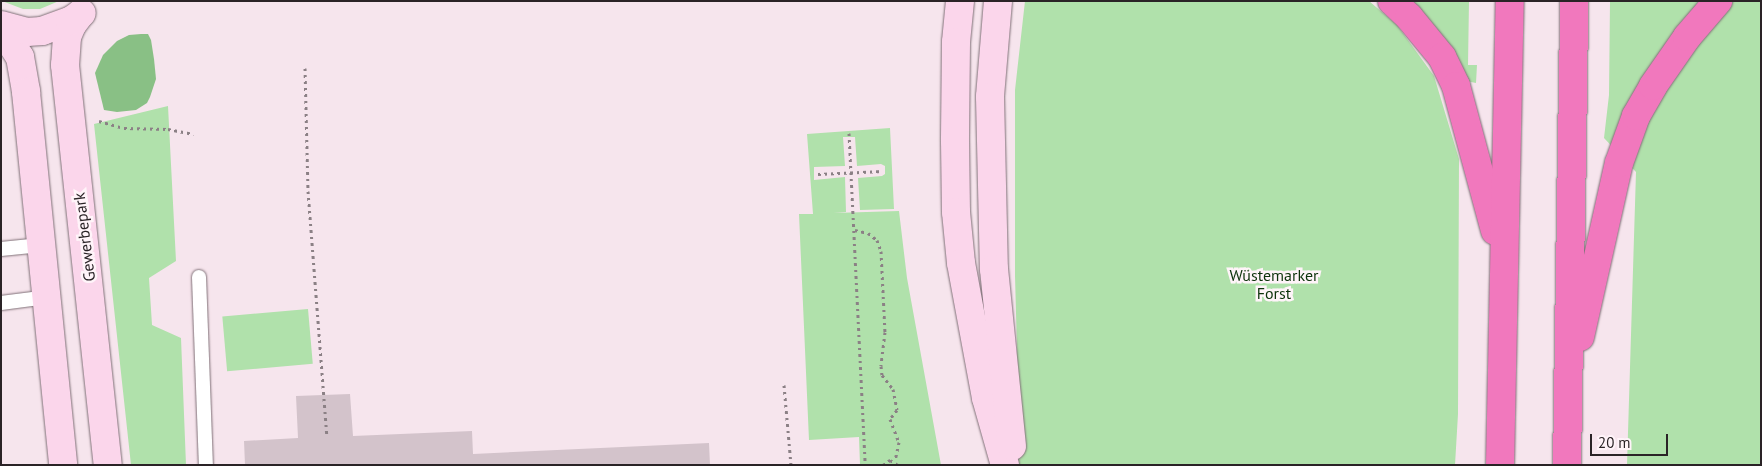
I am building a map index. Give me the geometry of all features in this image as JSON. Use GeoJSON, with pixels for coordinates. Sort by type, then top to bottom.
{"type":"FeatureCollection","features":[{"type":"Feature","properties":{"kind":"highway"},"geometry":{"type":"LineString","coordinates":[[1392,1],[1442,58],[1456,86],[1503,262]]}},
{"type":"Feature","properties":{"kind":"highway"},"geometry":{"type":"LineString","coordinates":[[1500,465],[1510,1]]}},
{"type":"Feature","properties":{"kind":"highway"},"geometry":{"type":"LineString","coordinates":[[1567,465],[1574,1]]}},
{"type":"Feature","properties":{"kind":"highway"},"geometry":{"type":"LineString","coordinates":[[1568,392],[1619,163],[1636,116],[1653,86],[1687,38],[1718,1]]}},
{"type":"Feature","properties":{"kind":"street"},"geometry":{"type":"LineString","coordinates":[[960,1],[956,42],[956,212],[961,263],[986,398],[1005,465]]}},
{"type":"Feature","properties":{"kind":"street"},"geometry":{"type":"LineString","coordinates":[[998,1],[990,97],[994,269],[1014,465]]}},
{"type":"Feature","properties":{"kind":"street"},"geometry":{"type":"LineString","coordinates":[[1,27],[27,32],[42,31],[70,22],[89,6]]}},
{"type":"Feature","properties":{"kind":"street","name":"Gewerbepark"},"geometry":{"type":"LineString","coordinates":[[89,6],[72,24],[64,51],[108,465]]}},
{"type":"Feature","properties":{"kind":"street"},"geometry":{"type":"LineString","coordinates":[[1,27],[20,57],[23,72],[63,465]]}},
{"type":"Feature","properties":{"kind":"street"},"geometry":{"type":"LineString","coordinates":[[41,245],[87,263]]}},
{"type":"Feature","properties":{"kind":"street"},"geometry":{"type":"LineString","coordinates":[[46,297],[90,294]]}},
{"type":"Feature","properties":{"kind":"lane"},"geometry":{"type":"LineString","coordinates":[[1,249],[41,245]]}},
{"type":"Feature","properties":{"kind":"lane"},"geometry":{"type":"LineString","coordinates":[[199,277],[206,465]]}},
{"type":"Feature","properties":{"kind":"lane"},"geometry":{"type":"LineString","coordinates":[[1,303],[46,297]]}},
{"type":"Feature","properties":{"kind":"path"},"geometry":{"type":"LineString","coordinates":[[305,68],[308,191],[327,437]]}},
{"type":"Feature","properties":{"kind":"path"},"geometry":{"type":"LineString","coordinates":[[96,120],[110,126],[124,128],[168,129],[194,134]]}},
{"type":"Feature","properties":{"kind":"path"},"geometry":{"type":"LineString","coordinates":[[849,133],[865,465]]}},
{"type":"Feature","properties":{"kind":"path"},"geometry":{"type":"LineString","coordinates":[[818,174],[883,171]]}},
{"type":"Feature","properties":{"kind":"path"},"geometry":{"type":"LineString","coordinates":[[855,230],[868,233],[877,240],[881,251],[885,332],[881,366],[882,375],[893,390],[897,410],[890,419],[899,442],[895,461]]}},
{"type":"Feature","properties":{"kind":"path"},"geometry":{"type":"LineString","coordinates":[[784,385],[791,465]]}},
{"type":"Feature","properties":{"kind":"path"},"geometry":{"type":"LineString","coordinates":[[883,465],[890,460],[895,461],[898,465]]}},
{"type":"Feature","properties":{"kind":"green space"},"geometry":{"type":"Polygon","coordinates":[[[2,1],[59,1],[40,9],[23,9],[2,1]]]}},
{"type":"Feature","properties":{"kind":"green space","name":"Wüstemarker Forst"},"geometry":{"type":"Polygon","coordinates":[[[1025,1],[1369,1],[1397,25],[1434,76],[1459,159],[1458,414],[1455,465],[994,465],[1017,350],[1015,90],[1025,1]]]}},
{"type":"Feature","properties":{"kind":"green space"},"geometry":{"type":"Polygon","coordinates":[[[1411,1],[1469,1],[1468,65],[1477,65],[1476,83],[1466,81],[1411,1]]]}},
{"type":"Feature","properties":{"kind":"green space"},"geometry":{"type":"Polygon","coordinates":[[[1610,1],[1761,1],[1761,465],[1627,465],[1636,172],[1604,138],[1609,95],[1610,1]]]}},
{"type":"Feature","properties":{"kind":"green space"},"geometry":{"type":"Polygon","coordinates":[[[168,106],[176,261],[149,278],[152,325],[181,338],[186,465],[131,465],[94,124],[168,106]]]}},
{"type":"Feature","properties":{"kind":"green space"},"geometry":{"type":"Polygon","coordinates":[[[890,128],[894,209],[860,210],[858,178],[882,176],[885,174],[885,166],[881,164],[857,166],[855,137],[843,137],[845,166],[814,167],[814,180],[845,177],[846,212],[834,213],[899,211],[907,278],[941,465],[860,465],[859,437],[809,440],[799,214],[813,214],[807,134],[890,128]]]}},
{"type":"Feature","properties":{"kind":"green space"},"geometry":{"type":"Polygon","coordinates":[[[308,309],[313,364],[227,371],[222,316],[308,309]]]}},
{"type":"Feature","properties":{"kind":"shaded area"},"geometry":{"type":"Polygon","coordinates":[[[148,34],[151,40],[156,79],[147,103],[136,110],[117,112],[104,110],[95,73],[103,55],[117,41],[129,35],[148,34]]]}},
{"type":"Feature","properties":{"kind":"building"},"geometry":{"type":"Polygon","coordinates":[[[350,394],[353,436],[472,431],[473,454],[709,443],[710,465],[245,465],[244,441],[298,438],[296,396],[350,394]]]}}]}
